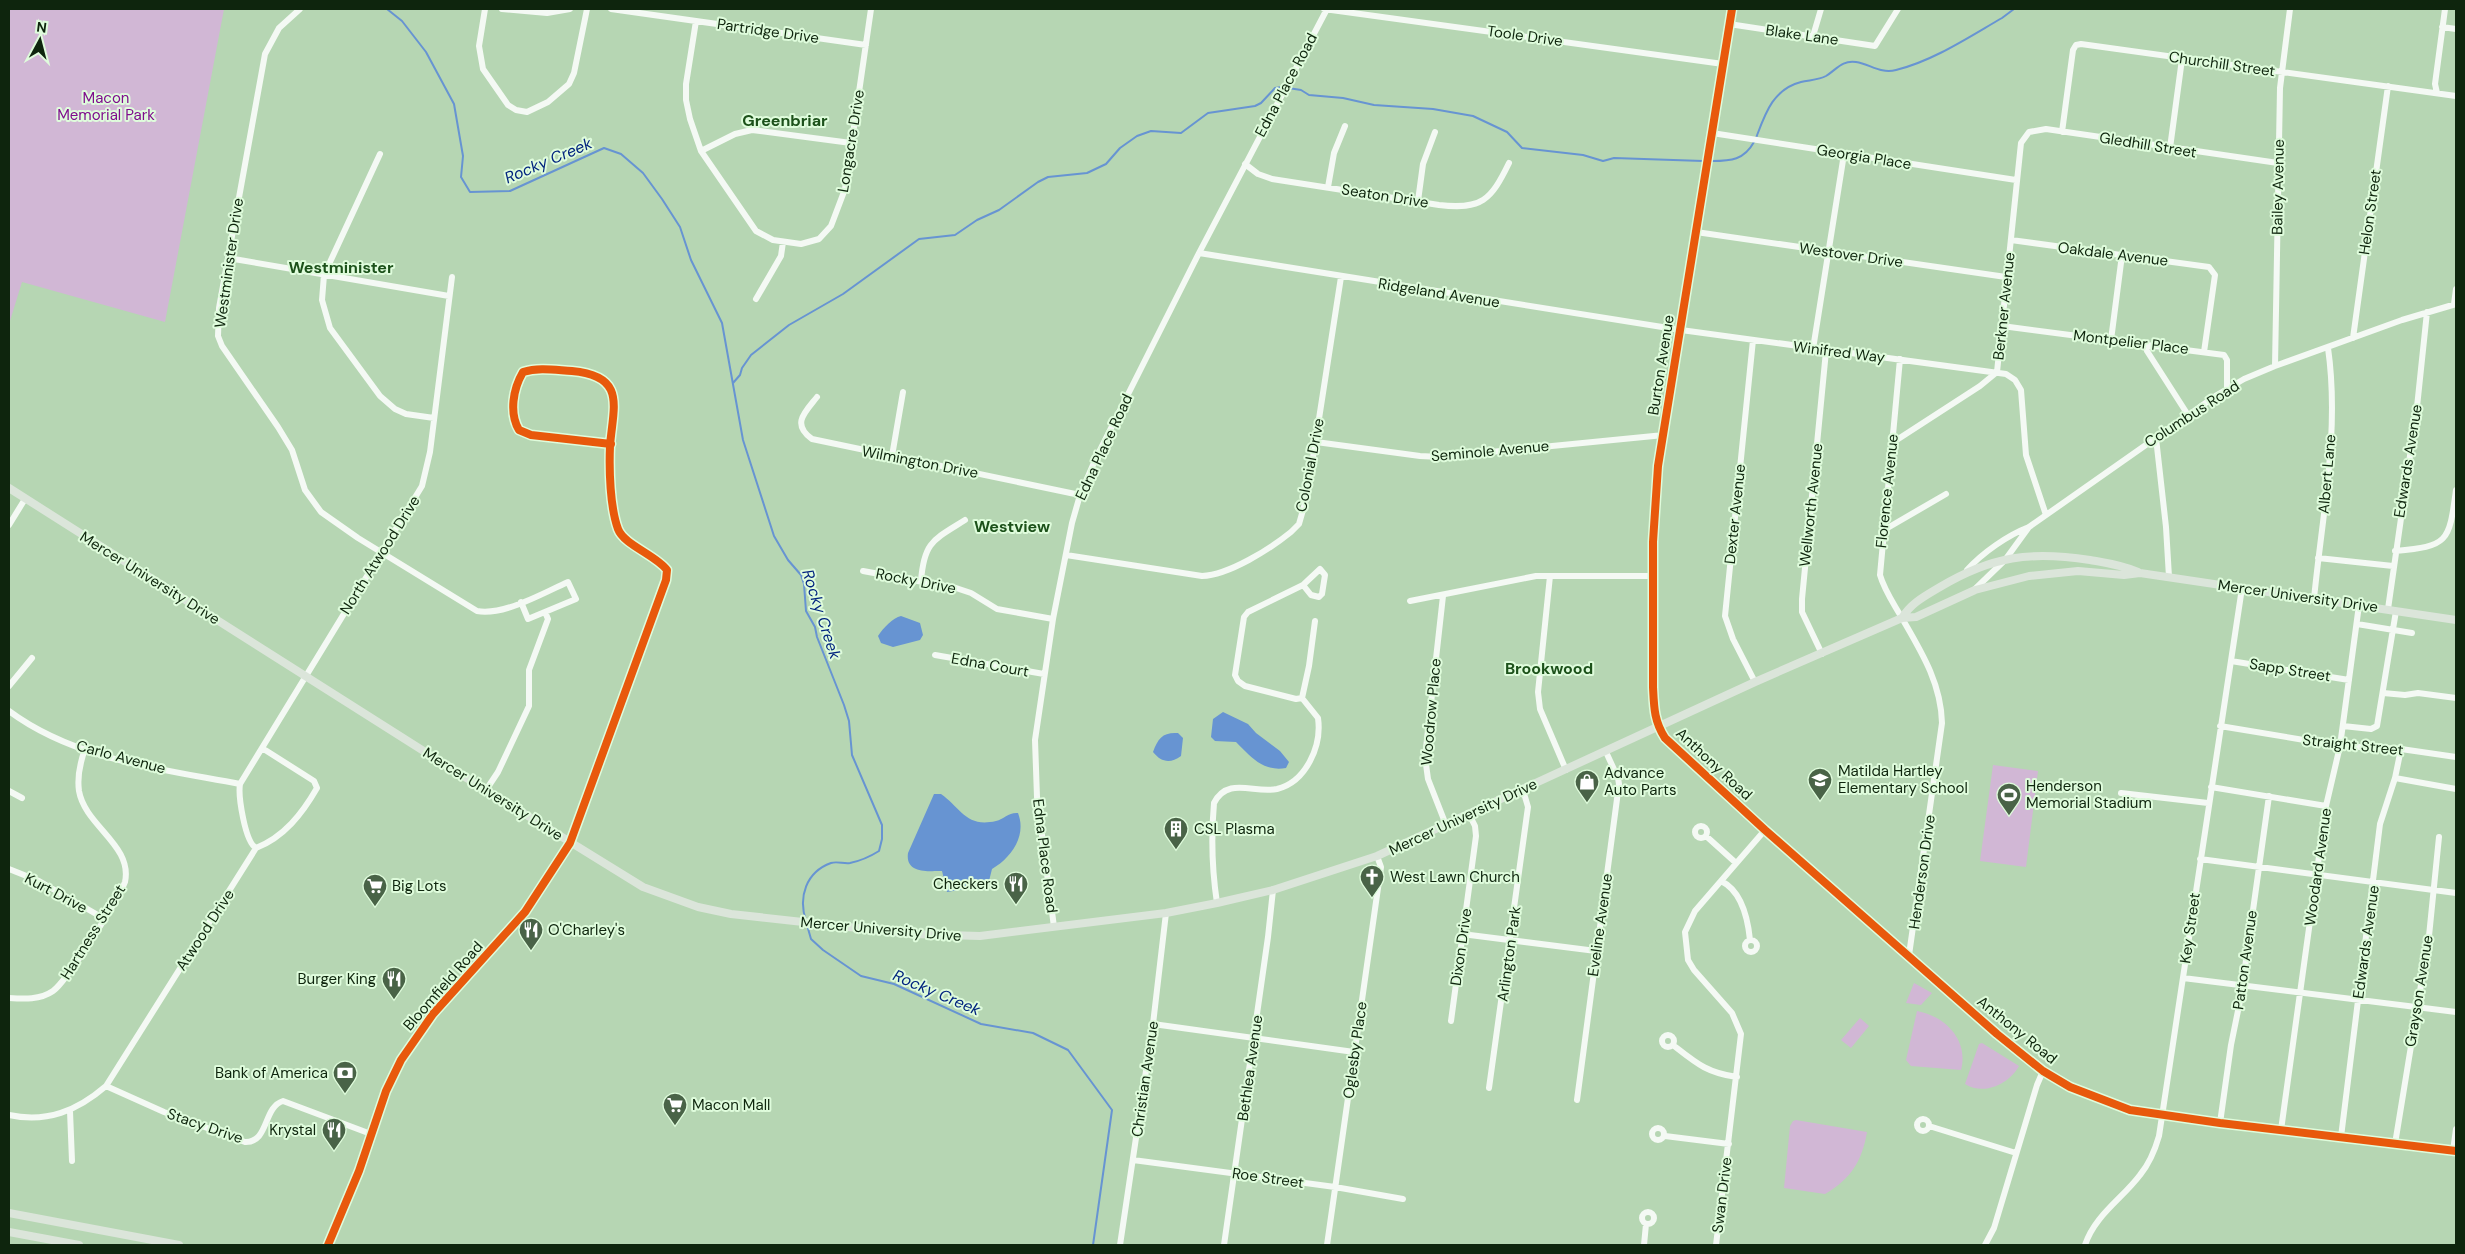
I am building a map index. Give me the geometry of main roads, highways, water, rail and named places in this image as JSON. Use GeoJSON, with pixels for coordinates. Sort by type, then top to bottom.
{"type":"FeatureCollection","features":[{"type":"Feature","properties":{"kind":"main road","name":"Mercer University Drive"},"geometry":{"type":"LineString","coordinates":[[9,488],[628,880],[673,899],[722,912],[775,920],[962,937],[1166,913],[1273,890],[1377,856],[1755,682],[1902,618],[1916,617],[1974,590],[2053,572],[2092,571],[2124,575],[2140,573],[2169,576],[2456,620]]}},
{"type":"Feature","properties":{"kind":"main road","name":"Mercer University Drive"},"geometry":{"type":"LineString","coordinates":[[1902,618],[1908,607],[1967,570],[2005,560],[2052,555],[2124,566],[2140,573]]}},
{"type":"Feature","properties":{"kind":"main road"},"geometry":{"type":"LineString","coordinates":[[9,1213],[179,1245]]}},
{"type":"Feature","properties":{"kind":"main road"},"geometry":{"type":"LineString","coordinates":[[9,1232],[79,1245]]}},
{"type":"Feature","properties":{"kind":"water"},"geometry":{"type":"Polygon","coordinates":[[[901,616],[920,623],[923,635],[920,640],[893,647],[881,643],[878,636],[880,633],[892,621],[901,616]]]}},
{"type":"Feature","properties":{"kind":"water"},"geometry":{"type":"Polygon","coordinates":[[[1223,712],[1248,724],[1256,733],[1280,751],[1289,762],[1286,768],[1271,768],[1258,762],[1236,742],[1215,741],[1211,737],[1213,719],[1223,712]]]}},
{"type":"Feature","properties":{"kind":"water"},"geometry":{"type":"Polygon","coordinates":[[[1178,733],[1183,738],[1181,756],[1166,761],[1159,758],[1153,752],[1162,737],[1178,733]]]}},
{"type":"Feature","properties":{"kind":"water"},"geometry":{"type":"Polygon","coordinates":[[[934,794],[941,794],[965,815],[978,822],[996,821],[1018,813],[1020,830],[1016,846],[1005,859],[992,869],[988,885],[947,892],[942,871],[919,870],[910,865],[908,853],[934,794]]]}},
{"type":"Feature","properties":{"kind":"waterway","name":"Rocky Creek"},"geometry":{"type":"LineString","coordinates":[[387,9],[402,21],[426,52],[454,104],[463,156],[461,177],[470,192],[510,191],[604,148],[621,154],[643,173],[680,227],[691,260],[722,323],[743,440],[774,536],[788,560],[801,575],[804,584],[806,611],[815,627],[817,637],[849,721],[852,755],[882,825],[882,839],[879,851],[854,862],[831,863],[815,872],[806,886],[804,894],[803,903],[806,921]]}},
{"type":"Feature","properties":{"kind":"waterway"},"geometry":{"type":"LineString","coordinates":[[1756,138],[1771,104],[1783,90],[1791,85],[1823,77],[1847,62],[1861,63],[1885,71],[1910,66],[1951,48],[2014,9]]}},
{"type":"Feature","properties":{"kind":"waterway"},"geometry":{"type":"LineString","coordinates":[[733,383],[740,375],[742,368],[751,355],[789,325],[843,294],[919,239],[955,235],[977,220],[999,210],[1048,177],[1087,173],[1106,164],[1120,148],[1137,136],[1151,131],[1181,133],[1208,113],[1255,106],[1261,103],[1275,88],[1282,87],[1301,90],[1309,95],[1343,98],[1374,105],[1433,109],[1473,116],[1507,132],[1522,148],[1583,155],[1603,161],[1614,158],[1703,161]]}},
{"type":"Feature","properties":{"kind":"waterway"},"geometry":{"type":"LineString","coordinates":[[1712,161],[1725,161],[1741,156],[1746,153],[1754,142]]}},
{"type":"Feature","properties":{"kind":"waterway","name":"Rocky Creek"},"geometry":{"type":"LineString","coordinates":[[807,925],[811,939],[823,950],[861,976],[894,984],[981,1024],[1033,1033],[1068,1050],[1112,1110],[1093,1245]]}},
{"type":"Feature","properties":{"kind":"place","name":"Matilda Hartley Elementary School"},"geometry":{"type":"Point","coordinates":[1820,801]}},
{"type":"Feature","properties":{"kind":"place","name":"Advance Auto Parts"},"geometry":{"type":"Point","coordinates":[1587,803]}},
{"type":"Feature","properties":{"kind":"place","name":"Henderson Memorial Stadium"},"geometry":{"type":"Point","coordinates":[2009,816]}},
{"type":"Feature","properties":{"kind":"place","name":"CSL Plasma"},"geometry":{"type":"Point","coordinates":[1176,850]}},
{"type":"Feature","properties":{"kind":"place","name":"West Lawn Church"},"geometry":{"type":"Point","coordinates":[1372,898]}},
{"type":"Feature","properties":{"kind":"place","name":"Checkers"},"geometry":{"type":"Point","coordinates":[1016,905]}},
{"type":"Feature","properties":{"kind":"place","name":"Big Lots"},"geometry":{"type":"Point","coordinates":[375,907]}},
{"type":"Feature","properties":{"kind":"place","name":"O'Charley's"},"geometry":{"type":"Point","coordinates":[531,951]}},
{"type":"Feature","properties":{"kind":"place","name":"Burger King"},"geometry":{"type":"Point","coordinates":[394,1000]}},
{"type":"Feature","properties":{"kind":"place","name":"Bank of America"},"geometry":{"type":"Point","coordinates":[345,1094]}},
{"type":"Feature","properties":{"kind":"place","name":"Macon Mall"},"geometry":{"type":"Point","coordinates":[675,1126]}},
{"type":"Feature","properties":{"kind":"place","name":"Krystal"},"geometry":{"type":"Point","coordinates":[334,1151]}},
{"type":"Feature","properties":{"kind":"district","name":"Greenbriar"},"geometry":{"type":"Point","coordinates":[785,120]}},
{"type":"Feature","properties":{"kind":"district","name":"Westminister"},"geometry":{"type":"Point","coordinates":[341,267]}},
{"type":"Feature","properties":{"kind":"district","name":"Westview"},"geometry":{"type":"Point","coordinates":[1012,526]}},
{"type":"Feature","properties":{"kind":"district","name":"Brookwood"},"geometry":{"type":"Point","coordinates":[1549,668]}},
{"type":"Feature","properties":{"kind":"park label","name":"Macon Memorial Park"},"geometry":{"type":"Point","coordinates":[106,106]}}]}
